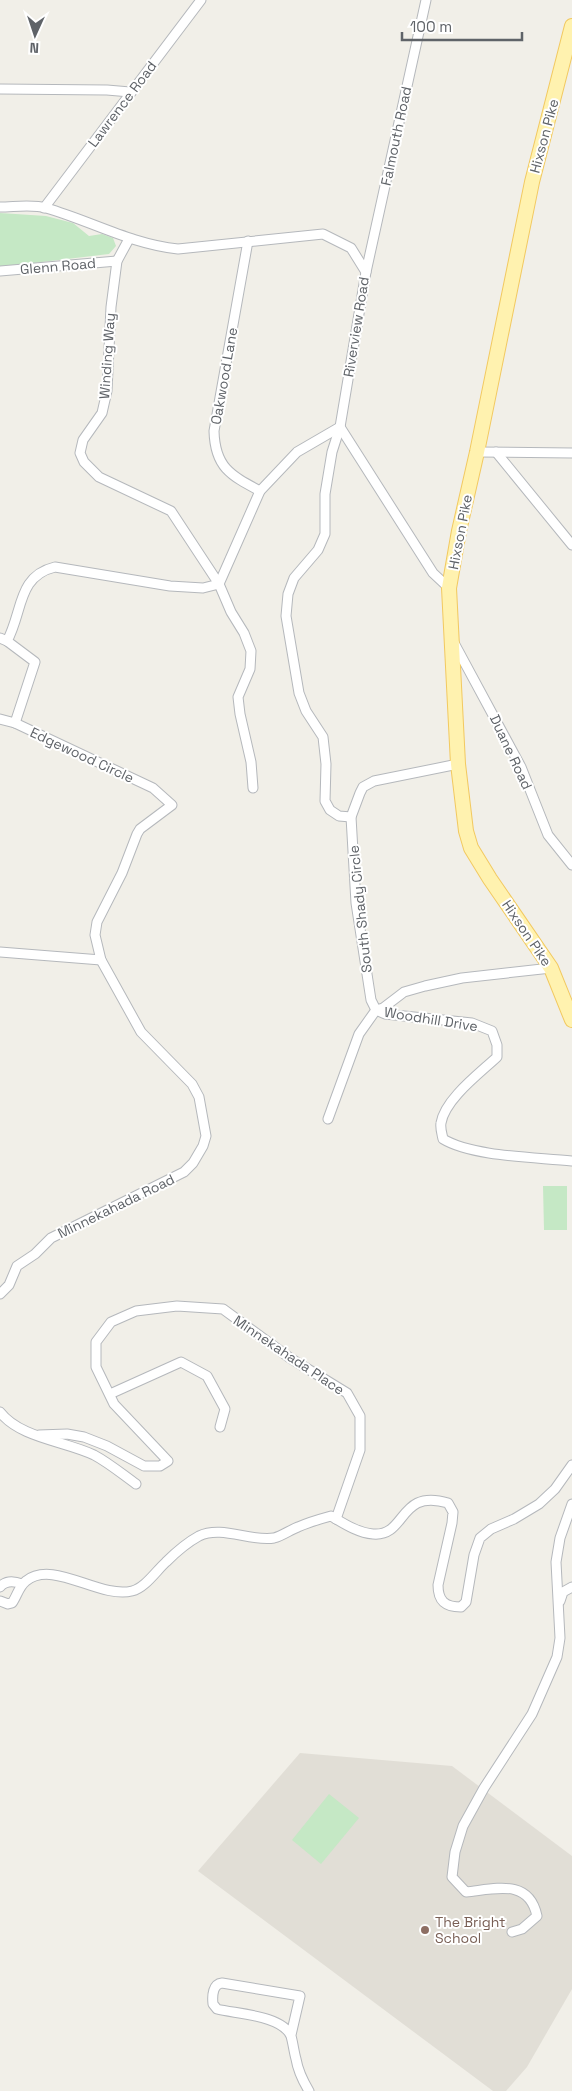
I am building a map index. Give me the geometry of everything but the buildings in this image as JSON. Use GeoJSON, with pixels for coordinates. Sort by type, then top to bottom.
{"type":"FeatureCollection","features":[{"type":"Feature","properties":{"kind":"main road","name":"Hixson Pike"},"geometry":{"type":"LineString","coordinates":[[572,26],[532,182],[459,531],[449,588],[450,637],[458,764],[466,832],[471,848],[490,880],[551,968],[572,1020]]}},
{"type":"Feature","properties":{"kind":"street","name":"Lawrence Road"},"geometry":{"type":"LineString","coordinates":[[44,208],[201,0]]}},
{"type":"Feature","properties":{"kind":"street","name":"Falmouth Road"},"geometry":{"type":"LineString","coordinates":[[366,272],[426,0]]}},
{"type":"Feature","properties":{"kind":"street"},"geometry":{"type":"LineString","coordinates":[[0,89],[130,92]]}},
{"type":"Feature","properties":{"kind":"street","name":"Riverview Road"},"geometry":{"type":"LineString","coordinates":[[0,207],[44,208],[128,239],[159,247],[178,249],[323,234],[351,248],[366,272],[340,427],[332,452],[325,494],[325,534],[323,543],[294,578],[288,594],[286,616],[299,693],[306,711],[324,737],[326,764],[325,801],[330,810],[339,816],[351,817]]}},
{"type":"Feature","properties":{"kind":"street","name":"Winding Way"},"geometry":{"type":"LineString","coordinates":[[128,239],[117,261],[111,307],[107,391],[102,413],[83,440],[80,453],[84,462],[99,477],[171,511],[219,584]]}},
{"type":"Feature","properties":{"kind":"street","name":"Oakwood Lane"},"geometry":{"type":"LineString","coordinates":[[248,241],[214,431],[214,448],[220,462],[235,478],[260,491]]}},
{"type":"Feature","properties":{"kind":"street","name":"Glenn Road"},"geometry":{"type":"LineString","coordinates":[[0,272],[117,261]]}},
{"type":"Feature","properties":{"kind":"street"},"geometry":{"type":"LineString","coordinates":[[253,788],[238,697],[250,669],[251,651],[219,584],[260,491],[296,452],[340,427],[433,573],[449,588]]}},
{"type":"Feature","properties":{"kind":"street"},"geometry":{"type":"LineString","coordinates":[[477,452],[572,453]]}},
{"type":"Feature","properties":{"kind":"street"},"geometry":{"type":"LineString","coordinates":[[496,452],[572,545]]}},
{"type":"Feature","properties":{"kind":"street","name":"Edgewood Circle"},"geometry":{"type":"LineString","coordinates":[[172,805],[153,788],[15,723],[35,662],[3,639],[12,631],[24,593],[32,579],[42,570],[55,567],[170,586],[203,588],[219,584]]}},
{"type":"Feature","properties":{"kind":"street","name":"Duane Road"},"geometry":{"type":"LineString","coordinates":[[450,637],[522,768],[548,834],[572,865]]}},
{"type":"Feature","properties":{"kind":"street"},"geometry":{"type":"LineString","coordinates":[[0,719],[15,723]]}},
{"type":"Feature","properties":{"kind":"street","name":"South Shady Circle"},"geometry":{"type":"LineString","coordinates":[[376,1010],[371,1000],[356,903],[351,817],[360,793],[364,787],[374,781],[458,764]]}},
{"type":"Feature","properties":{"kind":"street","name":"Minnekahada Road"},"geometry":{"type":"LineString","coordinates":[[0,1294],[9,1285],[18,1266],[35,1254],[51,1238],[184,1172],[193,1163],[203,1146],[206,1136],[200,1103],[192,1084],[141,1032],[101,960],[95,935],[97,922],[122,873],[137,834],[140,829],[172,805]]}},
{"type":"Feature","properties":{"kind":"street"},"geometry":{"type":"LineString","coordinates":[[0,952],[101,960]]}},
{"type":"Feature","properties":{"kind":"street"},"geometry":{"type":"LineString","coordinates":[[328,1118],[359,1034],[376,1010],[384,1008],[404,992],[425,986],[462,978],[551,968]]}},
{"type":"Feature","properties":{"kind":"street","name":"Woodhill Drive"},"geometry":{"type":"LineString","coordinates":[[376,1010],[385,1014],[472,1023],[492,1031],[497,1045],[497,1057],[460,1092],[446,1111],[440,1124],[443,1139],[454,1145],[484,1151],[572,1160]]}},
{"type":"Feature","properties":{"kind":"street","name":"Minnekahada Place"},"geometry":{"type":"LineString","coordinates":[[38,1435],[67,1434],[84,1437],[107,1446],[144,1466],[160,1466],[168,1460],[114,1404],[96,1367],[96,1342],[111,1322],[136,1311],[177,1306],[223,1310],[290,1358],[348,1393],[360,1416],[360,1450],[336,1519]]}},
{"type":"Feature","properties":{"kind":"street"},"geometry":{"type":"LineString","coordinates":[[110,1394],[181,1362],[206,1376],[225,1409],[220,1427]]}},
{"type":"Feature","properties":{"kind":"street"},"geometry":{"type":"LineString","coordinates":[[0,1412],[6,1420],[22,1431],[95,1456],[136,1484]]}},
{"type":"Feature","properties":{"kind":"street"},"geometry":{"type":"LineString","coordinates":[[0,1601],[8,1604],[12,1603],[22,1584],[28,1579],[55,1574],[109,1591],[134,1591],[148,1580],[167,1560],[200,1536],[215,1533],[274,1538],[298,1526],[330,1516],[373,1535],[387,1532],[411,1506],[425,1500],[437,1500],[448,1503],[453,1512],[438,1585],[438,1595],[442,1602],[449,1606],[461,1607],[466,1602],[474,1555],[480,1538],[491,1529],[514,1519],[539,1504],[555,1490],[572,1464]]}},
{"type":"Feature","properties":{"kind":"street"},"geometry":{"type":"LineString","coordinates":[[512,1932],[522,1929],[537,1916],[534,1904],[526,1894],[518,1890],[506,1888],[466,1892],[452,1878],[455,1852],[463,1826],[484,1788],[532,1714],[557,1657],[560,1638],[556,1562],[560,1538],[572,1504]]}},
{"type":"Feature","properties":{"kind":"street"},"geometry":{"type":"LineString","coordinates":[[0,1587],[5,1582],[15,1581],[22,1584]]}},
{"type":"Feature","properties":{"kind":"street"},"geometry":{"type":"LineString","coordinates":[[559,1602],[563,1592],[572,1587]]}},
{"type":"Feature","properties":{"kind":"street"},"geometry":{"type":"LineString","coordinates":[[290,2035],[300,1996],[222,1983],[219,1983],[214,1988],[212,2004],[217,2009],[274,2021],[280,2024],[290,2035],[302,2079],[309,2091]]}},
{"type":"Feature","properties":{"kind":"shaded area","name":"The Bright School"},"geometry":{"type":"Polygon","coordinates":[[[300,1753],[452,1766],[572,1856],[572,1989],[527,2067],[506,2091],[493,2091],[198,1871],[300,1753]]]}},
{"type":"Feature","properties":{"kind":"green space"},"geometry":{"type":"Polygon","coordinates":[[[0,213],[46,216],[73,223],[89,236],[102,234],[113,238],[116,246],[109,254],[0,267],[0,213]]]}},
{"type":"Feature","properties":{"kind":"green space"},"geometry":{"type":"Polygon","coordinates":[[[543,1186],[567,1186],[567,1230],[544,1230],[543,1186]]]}},
{"type":"Feature","properties":{"kind":"green space"},"geometry":{"type":"Polygon","coordinates":[[[329,1794],[359,1818],[321,1864],[292,1840],[329,1794]]]}},
{"type":"Feature","properties":{"kind":"place","name":"The Bright School"},"geometry":{"type":"Point","coordinates":[425,1930]}}]}
